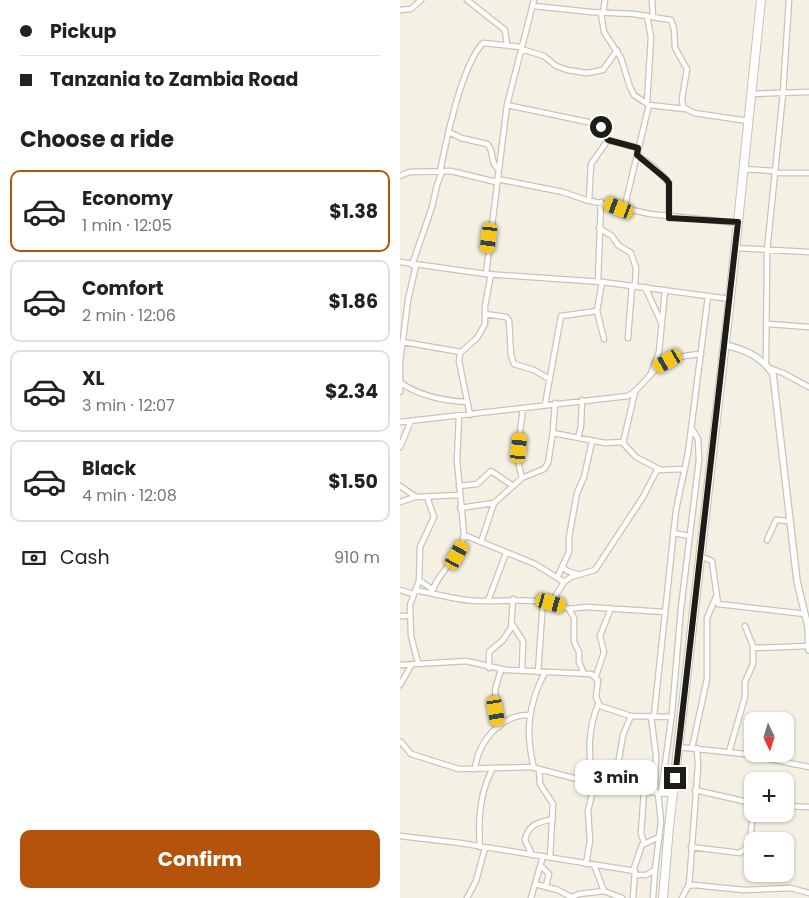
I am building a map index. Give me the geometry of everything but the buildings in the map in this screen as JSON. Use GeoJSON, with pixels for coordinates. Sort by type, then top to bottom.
{"type":"FeatureCollection","features":[{"type":"Feature","properties":{"kind":"highway"},"geometry":{"type":"LineString","coordinates":[[663,898],[678,747],[725,345],[761,0]]}},
{"type":"Feature","properties":{"kind":"street"},"geometry":{"type":"LineString","coordinates":[[400,10],[415,7],[421,0]]}},
{"type":"Feature","properties":{"kind":"street"},"geometry":{"type":"LineString","coordinates":[[467,0],[505,30],[507,45]]}},
{"type":"Feature","properties":{"kind":"street"},"geometry":{"type":"LineString","coordinates":[[605,0],[602,13],[604,32],[625,68],[630,87],[640,101],[648,104],[685,109],[694,114],[748,121]]}},
{"type":"Feature","properties":{"kind":"street"},"geometry":{"type":"LineString","coordinates":[[624,209],[648,104],[652,0]]}},
{"type":"Feature","properties":{"kind":"street"},"geometry":{"type":"LineString","coordinates":[[753,648],[809,648],[805,614],[797,581],[776,388],[768,366],[767,251],[783,93],[789,0]]}},
{"type":"Feature","properties":{"kind":"street"},"geometry":{"type":"LineString","coordinates":[[470,415],[459,361],[460,352],[482,330],[498,169],[507,106],[534,3],[602,13],[671,20],[673,23],[675,48],[688,70],[681,103],[685,109]]}},
{"type":"Feature","properties":{"kind":"street"},"geometry":{"type":"LineString","coordinates":[[400,6],[410,9]]}},
{"type":"Feature","properties":{"kind":"street"},"geometry":{"type":"LineString","coordinates":[[400,392],[403,342],[414,265],[432,208],[460,93],[477,50],[483,43],[507,45],[544,56],[556,66],[587,73],[603,70],[616,50]]}},
{"type":"Feature","properties":{"kind":"street"},"geometry":{"type":"LineString","coordinates":[[751,94],[809,92]]}},
{"type":"Feature","properties":{"kind":"street"},"geometry":{"type":"LineString","coordinates":[[507,106],[588,122],[601,127],[608,140],[638,148]]}},
{"type":"Feature","properties":{"kind":"street"},"geometry":{"type":"LineString","coordinates":[[449,132],[460,138],[486,144],[491,150],[493,164],[498,169]]}},
{"type":"Feature","properties":{"kind":"street"},"geometry":{"type":"LineString","coordinates":[[589,200],[591,164],[608,140]]}},
{"type":"Feature","properties":{"kind":"street"},"geometry":{"type":"LineString","coordinates":[[637,155],[654,167],[669,183],[669,218]]}},
{"type":"Feature","properties":{"kind":"street"},"geometry":{"type":"LineString","coordinates":[[743,168],[774,172],[809,173]]}},
{"type":"Feature","properties":{"kind":"street"},"geometry":{"type":"LineString","coordinates":[[400,176],[409,172],[451,171],[563,192],[624,209],[669,218],[738,222]]}},
{"type":"Feature","properties":{"kind":"street"},"geometry":{"type":"LineString","coordinates":[[601,202],[599,228],[600,282],[597,311],[604,339]]}},
{"type":"Feature","properties":{"kind":"street"},"geometry":{"type":"LineString","coordinates":[[599,228],[612,236],[618,245],[631,253],[636,268],[628,338]]}},
{"type":"Feature","properties":{"kind":"street"},"geometry":{"type":"LineString","coordinates":[[735,248],[809,252]]}},
{"type":"Feature","properties":{"kind":"street"},"geometry":{"type":"LineString","coordinates":[[400,262],[489,274],[646,287],[730,299]]}},
{"type":"Feature","properties":{"kind":"street"},"geometry":{"type":"LineString","coordinates":[[646,287],[661,324]]}},
{"type":"Feature","properties":{"kind":"street"},"geometry":{"type":"LineString","coordinates":[[650,375],[659,352],[665,290]]}},
{"type":"Feature","properties":{"kind":"street"},"geometry":{"type":"LineString","coordinates":[[653,898],[661,822],[652,716],[673,533],[692,429],[708,296]]}},
{"type":"Feature","properties":{"kind":"street"},"geometry":{"type":"LineString","coordinates":[[545,405],[561,316],[597,311]]}},
{"type":"Feature","properties":{"kind":"street"},"geometry":{"type":"LineString","coordinates":[[485,314],[506,317],[510,320],[514,364],[534,370],[549,378]]}},
{"type":"Feature","properties":{"kind":"street"},"geometry":{"type":"LineString","coordinates":[[768,324],[808,327]]}},
{"type":"Feature","properties":{"kind":"street"},"geometry":{"type":"LineString","coordinates":[[403,342],[460,352]]}},
{"type":"Feature","properties":{"kind":"street"},"geometry":{"type":"LineString","coordinates":[[725,345],[748,352],[768,366],[809,387]]}},
{"type":"Feature","properties":{"kind":"street"},"geometry":{"type":"LineString","coordinates":[[400,422],[628,396],[635,392],[650,375],[668,361],[686,355],[701,354]]}},
{"type":"Feature","properties":{"kind":"street"},"geometry":{"type":"LineString","coordinates":[[401,383],[421,393],[452,401],[467,402]]}},
{"type":"Feature","properties":{"kind":"street"},"geometry":{"type":"LineString","coordinates":[[623,442],[635,392]]}},
{"type":"Feature","properties":{"kind":"street"},"geometry":{"type":"LineString","coordinates":[[578,438],[581,426],[582,400]]}},
{"type":"Feature","properties":{"kind":"street"},"geometry":{"type":"LineString","coordinates":[[481,542],[494,503],[522,478],[544,469],[548,463],[555,403]]}},
{"type":"Feature","properties":{"kind":"street"},"geometry":{"type":"LineString","coordinates":[[522,478],[517,457],[523,408]]}},
{"type":"Feature","properties":{"kind":"street"},"geometry":{"type":"LineString","coordinates":[[434,591],[438,579],[462,546],[464,535],[460,508],[457,450],[459,416]]}},
{"type":"Feature","properties":{"kind":"street"},"geometry":{"type":"LineString","coordinates":[[400,447],[412,421]]}},
{"type":"Feature","properties":{"kind":"street"},"geometry":{"type":"LineString","coordinates":[[658,793],[672,717],[699,447],[692,429]]}},
{"type":"Feature","properties":{"kind":"street"},"geometry":{"type":"LineString","coordinates":[[553,433],[592,441],[623,442],[636,457],[659,469],[685,469]]}},
{"type":"Feature","properties":{"kind":"street"},"geometry":{"type":"LineString","coordinates":[[557,578],[569,552],[569,537],[577,493],[584,477],[592,441]]}},
{"type":"Feature","properties":{"kind":"street"},"geometry":{"type":"LineString","coordinates":[[551,603],[564,582],[579,574],[595,570],[659,469]]}},
{"type":"Feature","properties":{"kind":"street"},"geometry":{"type":"LineString","coordinates":[[459,486],[477,484],[490,470],[513,486]]}},
{"type":"Feature","properties":{"kind":"street"},"geometry":{"type":"LineString","coordinates":[[400,486],[408,489],[415,497]]}},
{"type":"Feature","properties":{"kind":"street"},"geometry":{"type":"LineString","coordinates":[[400,502],[415,497],[459,495]]}},
{"type":"Feature","properties":{"kind":"street"},"geometry":{"type":"LineString","coordinates":[[400,685],[415,663],[409,616],[414,592],[419,580],[420,547],[434,516],[427,497]]}},
{"type":"Feature","properties":{"kind":"street"},"geometry":{"type":"LineString","coordinates":[[460,508],[494,503]]}},
{"type":"Feature","properties":{"kind":"street"},"geometry":{"type":"LineString","coordinates":[[767,540],[776,520],[790,521]]}},
{"type":"Feature","properties":{"kind":"street"},"geometry":{"type":"LineString","coordinates":[[673,533],[690,536]]}},
{"type":"Feature","properties":{"kind":"street"},"geometry":{"type":"LineString","coordinates":[[464,535],[534,564],[564,582]]}},
{"type":"Feature","properties":{"kind":"street"},"geometry":{"type":"LineString","coordinates":[[488,601],[506,554]]}},
{"type":"Feature","properties":{"kind":"street"},"geometry":{"type":"LineString","coordinates":[[700,556],[712,561],[718,604],[805,614]]}},
{"type":"Feature","properties":{"kind":"street"},"geometry":{"type":"LineString","coordinates":[[562,566],[567,571],[579,574]]}},
{"type":"Feature","properties":{"kind":"street"},"geometry":{"type":"LineString","coordinates":[[419,580],[434,591]]}},
{"type":"Feature","properties":{"kind":"street"},"geometry":{"type":"LineString","coordinates":[[400,590],[414,592],[434,591],[488,601],[543,601],[569,609],[586,606],[665,612]]}},
{"type":"Feature","properties":{"kind":"street"},"geometry":{"type":"LineString","coordinates":[[689,886],[698,766],[694,748],[707,679],[708,618],[716,597]]}},
{"type":"Feature","properties":{"kind":"street"},"geometry":{"type":"LineString","coordinates":[[488,668],[489,652],[503,640],[512,624],[513,600]]}},
{"type":"Feature","properties":{"kind":"street"},"geometry":{"type":"LineString","coordinates":[[538,672],[543,601]]}},
{"type":"Feature","properties":{"kind":"street"},"geometry":{"type":"LineString","coordinates":[[586,864],[590,841],[588,811],[594,781],[589,738],[592,721],[598,705],[596,697],[599,684],[596,676],[604,652],[600,636],[611,608]]}},
{"type":"Feature","properties":{"kind":"street"},"geometry":{"type":"LineString","coordinates":[[569,609],[574,618],[574,642],[580,652],[580,662],[584,674]]}},
{"type":"Feature","properties":{"kind":"street"},"geometry":{"type":"LineString","coordinates":[[400,616],[409,616]]}},
{"type":"Feature","properties":{"kind":"street"},"geometry":{"type":"LineString","coordinates":[[512,624],[523,641],[522,671]]}},
{"type":"Feature","properties":{"kind":"street"},"geometry":{"type":"LineString","coordinates":[[729,752],[745,697],[745,682],[753,664],[753,648],[745,626]]}},
{"type":"Feature","properties":{"kind":"street"},"geometry":{"type":"LineString","coordinates":[[400,665],[466,661],[488,668],[596,676]]}},
{"type":"Feature","properties":{"kind":"street"},"geometry":{"type":"LineString","coordinates":[[499,727],[495,690],[501,669]]}},
{"type":"Feature","properties":{"kind":"street"},"geometry":{"type":"LineString","coordinates":[[545,672],[528,715],[529,744],[540,784],[553,804],[550,857]]}},
{"type":"Feature","properties":{"kind":"street"},"geometry":{"type":"LineString","coordinates":[[598,705],[605,709],[631,716],[672,717]]}},
{"type":"Feature","properties":{"kind":"street"},"geometry":{"type":"LineString","coordinates":[[475,769],[481,747],[505,719],[512,716],[528,715]]}},
{"type":"Feature","properties":{"kind":"street"},"geometry":{"type":"LineString","coordinates":[[615,783],[623,735],[631,716]]}},
{"type":"Feature","properties":{"kind":"street"},"geometry":{"type":"LineString","coordinates":[[400,741],[411,754],[460,769],[536,768],[575,779],[615,783],[644,791],[673,794]]}},
{"type":"Feature","properties":{"kind":"street"},"geometry":{"type":"LineString","coordinates":[[400,741],[400,749]]}},
{"type":"Feature","properties":{"kind":"street"},"geometry":{"type":"LineString","coordinates":[[678,747],[729,752],[809,767]]}},
{"type":"Feature","properties":{"kind":"street"},"geometry":{"type":"LineString","coordinates":[[467,898],[476,881],[482,847],[479,820],[489,776],[494,768]]}},
{"type":"Feature","properties":{"kind":"street"},"geometry":{"type":"LineString","coordinates":[[695,790],[744,801]]}},
{"type":"Feature","properties":{"kind":"street"},"geometry":{"type":"LineString","coordinates":[[644,791],[641,825],[644,843]]}},
{"type":"Feature","properties":{"kind":"street"},"geometry":{"type":"LineString","coordinates":[[794,806],[809,807]]}},
{"type":"Feature","properties":{"kind":"street"},"geometry":{"type":"LineString","coordinates":[[532,855],[525,840],[530,828],[538,823],[553,819]]}},
{"type":"Feature","properties":{"kind":"street"},"geometry":{"type":"LineString","coordinates":[[691,847],[740,853],[749,845],[752,822]]}},
{"type":"Feature","properties":{"kind":"street"},"geometry":{"type":"LineString","coordinates":[[400,836],[550,857],[646,875],[655,870]]}},
{"type":"Feature","properties":{"kind":"street"},"geometry":{"type":"LineString","coordinates":[[634,898],[634,873],[639,849],[644,843],[659,837]]}},
{"type":"Feature","properties":{"kind":"street"},"geometry":{"type":"LineString","coordinates":[[531,898],[543,856]]}},
{"type":"Feature","properties":{"kind":"street"},"geometry":{"type":"LineString","coordinates":[[594,865],[604,892]]}},
{"type":"Feature","properties":{"kind":"street"},"geometry":{"type":"LineString","coordinates":[[541,866],[549,874],[546,886]]}},
{"type":"Feature","properties":{"kind":"street"},"geometry":{"type":"LineString","coordinates":[[535,884],[558,890],[571,898],[604,892],[622,898]]}},
{"type":"Feature","properties":{"kind":"street"},"geometry":{"type":"LineString","coordinates":[[682,898],[684,891],[689,886],[701,885],[744,890],[791,888],[809,893]]}},
{"type":"Feature","properties":{"kind":"route"},"geometry":{"type":"LineString","coordinates":[[601,127],[605,136],[613,143],[638,148],[637,155],[654,167],[669,183],[669,218],[738,222],[675,778]]}}]}
